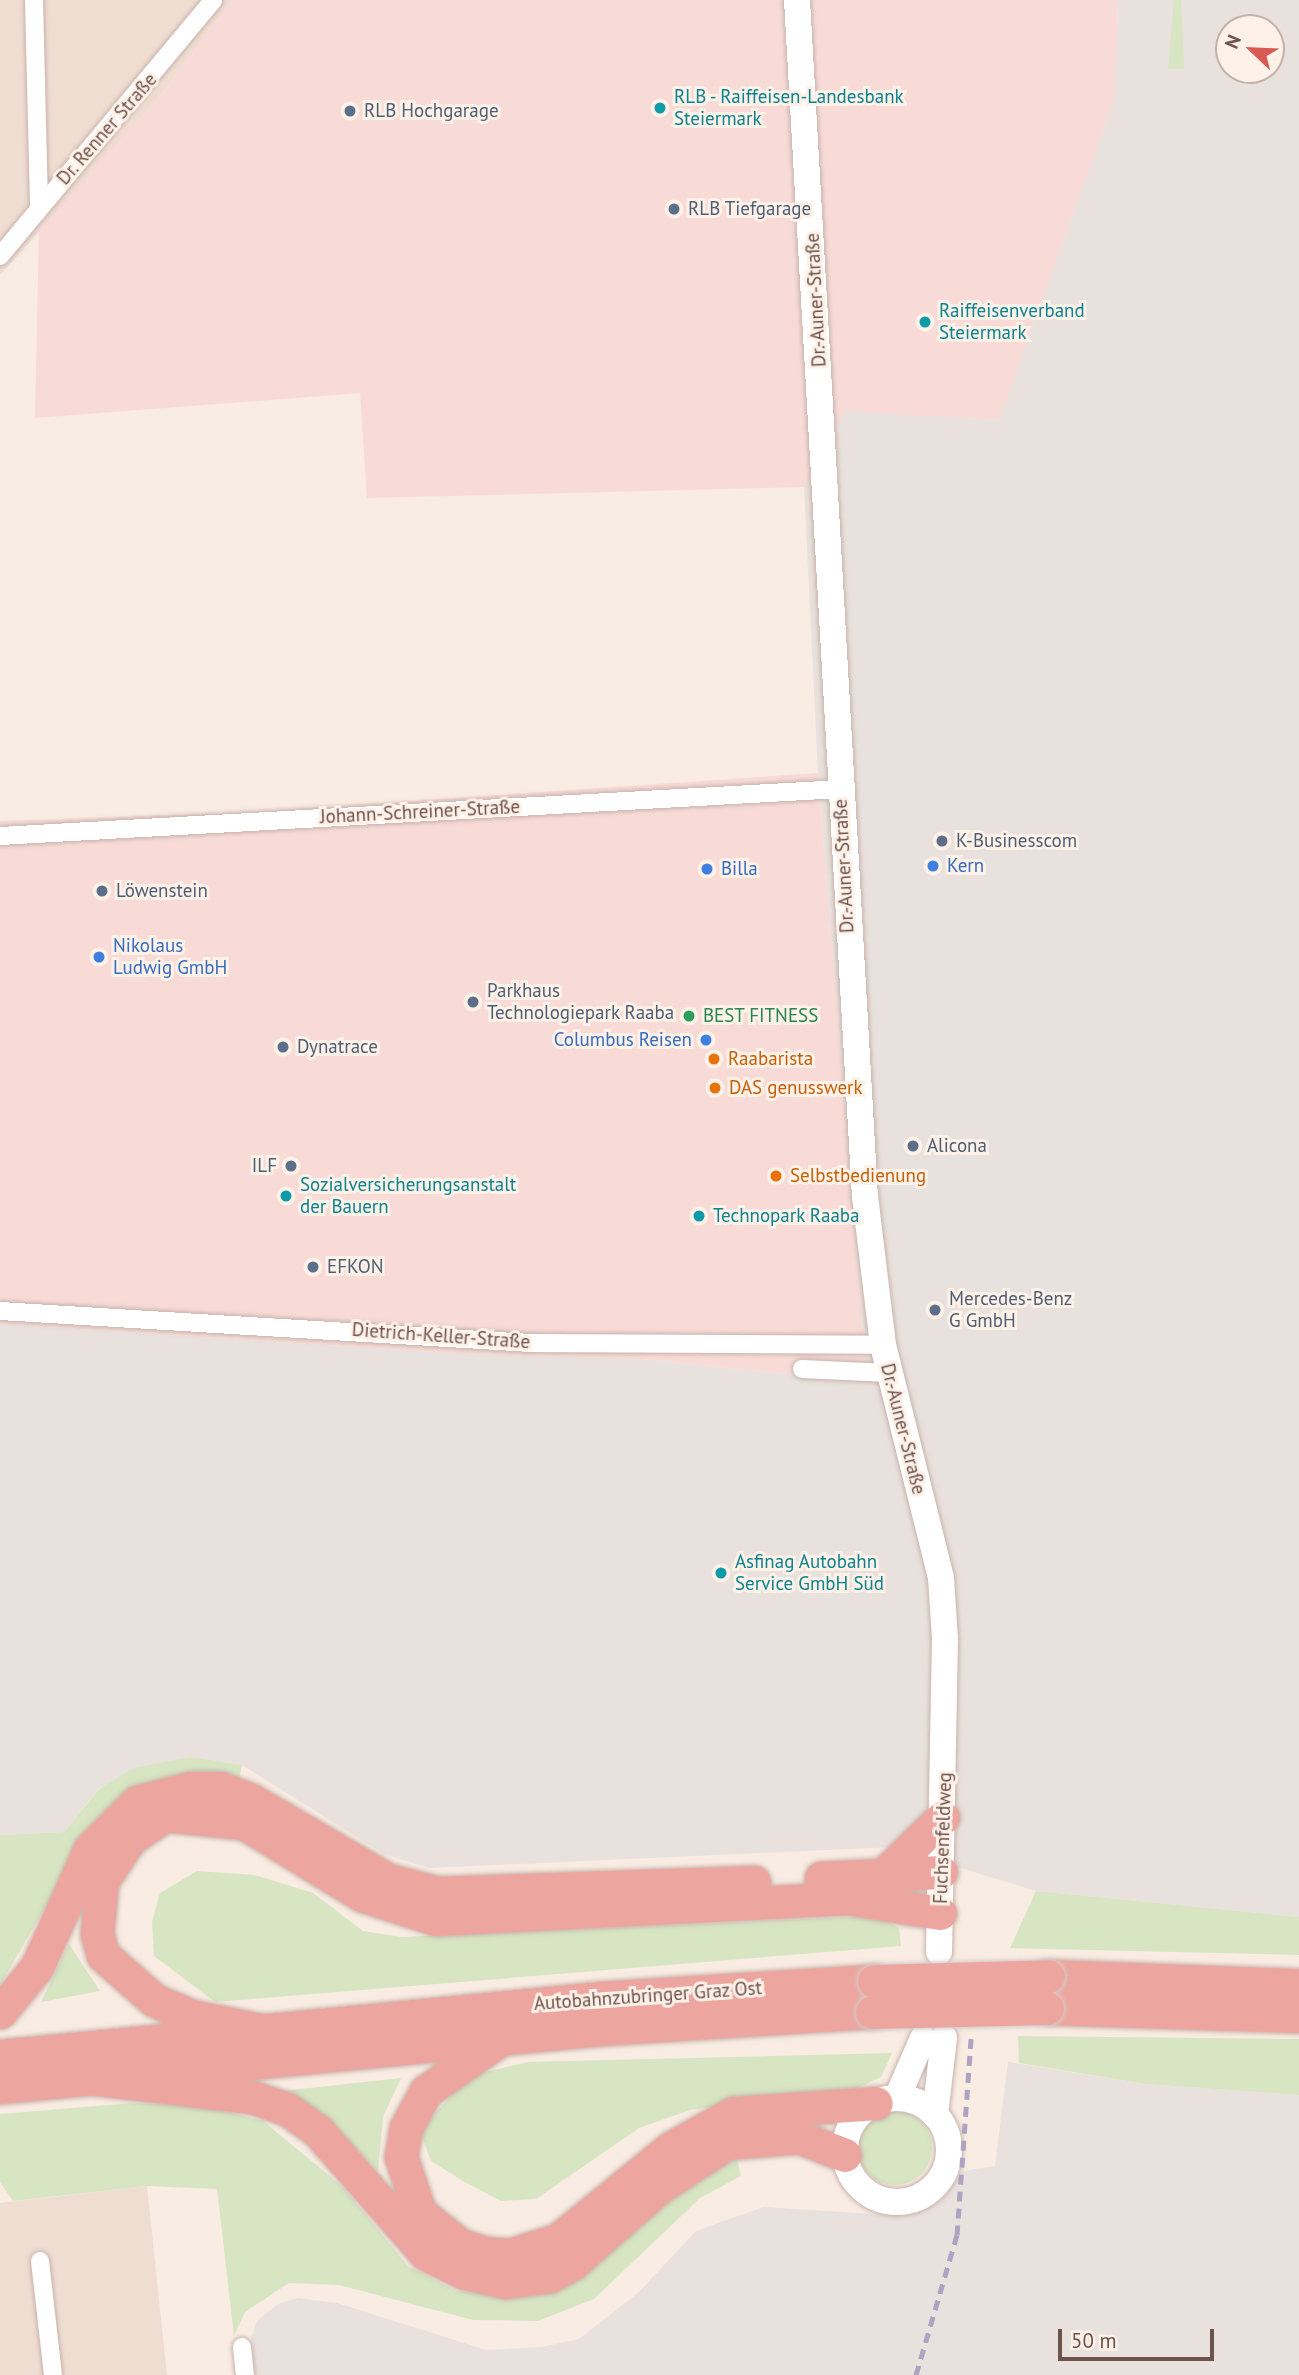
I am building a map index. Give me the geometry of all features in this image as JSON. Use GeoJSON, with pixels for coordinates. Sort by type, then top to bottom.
{"type":"FeatureCollection","features":[{"type":"Feature","properties":{"kind":"highway"},"geometry":{"type":"LineString","coordinates":[[0,2012],[37,1967],[90,1849],[137,1802],[191,1788],[220,1788],[251,1800],[388,1880],[438,1893],[941,1872]]}},
{"type":"Feature","properties":{"kind":"highway"},"geometry":{"type":"LineString","coordinates":[[259,2030],[191,2016],[154,2000],[103,1955],[97,1934],[102,1881],[114,1856],[146,1825],[184,1812],[244,1823],[362,1895],[436,1919],[848,1898],[940,1913]]}},
{"type":"Feature","properties":{"kind":"highway"},"geometry":{"type":"LineString","coordinates":[[883,1875],[943,1817]]}},
{"type":"Feature","properties":{"kind":"highway","name":"Autobahnzubringer Graz Ost"},"geometry":{"type":"LineString","coordinates":[[0,2056],[259,2030],[873,1997],[1299,1985]]}},
{"type":"Feature","properties":{"kind":"highway","name":"Autobahnzubringer Graz Ost"},"geometry":{"type":"LineString","coordinates":[[1047,1992],[1299,2017]]}},
{"type":"Feature","properties":{"kind":"highway","name":"Autobahnzubringer Graz Ost"},"geometry":{"type":"LineString","coordinates":[[0,2087],[503,2038],[873,1997]]}},
{"type":"Feature","properties":{"kind":"highway"},"geometry":{"type":"LineString","coordinates":[[503,2038],[426,2091],[406,2128],[401,2157],[420,2213],[460,2245],[485,2253],[510,2255],[558,2240],[652,2162],[734,2113],[886,2100]]}},
{"type":"Feature","properties":{"kind":"highway"},"geometry":{"type":"LineString","coordinates":[[90,2078],[251,2097],[287,2109],[317,2130],[426,2254],[465,2273],[505,2282],[551,2276],[573,2263],[658,2188],[727,2143],[799,2137],[845,2155]]}},
{"type":"Feature","properties":{"kind":"main road","name":"Dr.-Auner-Straße"},"geometry":{"type":"LineString","coordinates":[[797,0],[861,1141],[883,1345],[941,1578],[947,1725]]}},
{"type":"Feature","properties":{"kind":"main road","name":"Fuchsenfeldweg"},"geometry":{"type":"LineString","coordinates":[[939,1952],[947,1725]]}},
{"type":"Feature","properties":{"kind":"main road"},"geometry":{"type":"LineString","coordinates":[[933,2038],[935,2115],[949,2145],[943,2175],[926,2193],[906,2202],[874,2196],[857,2182],[845,2155],[848,2133],[886,2100],[933,2038]]}},
{"type":"Feature","properties":{"kind":"main road"},"geometry":{"type":"LineString","coordinates":[[886,2100],[935,2115]]}},
{"type":"Feature","properties":{"kind":"street"},"geometry":{"type":"LineString","coordinates":[[34,0],[39,207]]}},
{"type":"Feature","properties":{"kind":"street","name":"Dr. Renner Straße"},"geometry":{"type":"LineString","coordinates":[[0,256],[213,0]]}},
{"type":"Feature","properties":{"kind":"street","name":"Johann-Schreiner-Straße"},"geometry":{"type":"LineString","coordinates":[[0,836],[840,789]]}},
{"type":"Feature","properties":{"kind":"street","name":"Dietrich-Keller-Straße"},"geometry":{"type":"LineString","coordinates":[[0,1311],[531,1343],[883,1345]]}},
{"type":"Feature","properties":{"kind":"street"},"geometry":{"type":"LineString","coordinates":[[802,1369],[889,1373]]}},
{"type":"Feature","properties":{"kind":"street"},"geometry":{"type":"LineString","coordinates":[[40,2261],[53,2375]]}},
{"type":"Feature","properties":{"kind":"street"},"geometry":{"type":"LineString","coordinates":[[242,2347],[245,2375]]}},
{"type":"Feature","properties":{"kind":"shaded area"},"geometry":{"type":"Polygon","coordinates":[[[0,0],[232,0],[160,96],[0,275],[0,0]]]}},
{"type":"Feature","properties":{"kind":"shaded area"},"geometry":{"type":"Polygon","coordinates":[[[232,0],[1118,0],[1115,97],[999,420],[845,412],[804,487],[367,498],[360,393],[35,418],[39,230],[160,96],[232,0]]]}},
{"type":"Feature","properties":{"kind":"shaded area"},"geometry":{"type":"Polygon","coordinates":[[[1118,0],[1299,0],[1299,1917],[1036,1891],[892,1847],[429,1868],[384,1854],[242,1765],[191,1757],[100,1787],[64,1832],[0,1835],[0,1324],[464,1354],[643,1359],[867,1382],[818,773],[804,487],[845,411],[999,420],[1115,97],[1118,0]]]}},
{"type":"Feature","properties":{"kind":"shaded area"},"geometry":{"type":"Polygon","coordinates":[[[818,773],[867,1382],[643,1359],[464,1354],[0,1324],[0,821],[236,813],[818,773]]]}},
{"type":"Feature","properties":{"kind":"shaded area"},"geometry":{"type":"Polygon","coordinates":[[[1008,2062],[1146,2084],[1299,2095],[1299,2375],[251,2375],[248,2347],[257,2321],[278,2304],[298,2298],[337,2303],[486,2350],[542,2347],[579,2339],[639,2292],[696,2231],[763,2207],[890,2215],[920,2209],[946,2194],[962,2171],[995,2166],[1008,2062]]]}},
{"type":"Feature","properties":{"kind":"shaded area"},"geometry":{"type":"Polygon","coordinates":[[[147,2186],[167,2375],[0,2375],[0,2203],[147,2186]]]}},
{"type":"Feature","properties":{"kind":"green space"},"geometry":{"type":"Polygon","coordinates":[[[1174,0],[1181,0],[1184,69],[1168,69],[1174,0]]]}},
{"type":"Feature","properties":{"kind":"green space"},"geometry":{"type":"Polygon","coordinates":[[[191,1757],[242,1765],[239,1781],[128,1795],[98,1817],[0,1985],[0,1835],[64,1832],[100,1788],[134,1768],[191,1757]]]}},
{"type":"Feature","properties":{"kind":"green space"},"geometry":{"type":"Polygon","coordinates":[[[197,1871],[255,1875],[313,1893],[363,1931],[402,1937],[878,1916],[899,1928],[901,1946],[215,2002],[154,1956],[152,1922],[160,1893],[197,1871]]]}},
{"type":"Feature","properties":{"kind":"green space"},"geometry":{"type":"Polygon","coordinates":[[[1036,1891],[1299,1917],[1299,1955],[1010,1948],[1036,1891]]]}},
{"type":"Feature","properties":{"kind":"green space"},"geometry":{"type":"Polygon","coordinates":[[[69,1944],[100,1991],[41,2002],[69,1944]]]}},
{"type":"Feature","properties":{"kind":"green space"},"geometry":{"type":"Polygon","coordinates":[[[1018,2036],[1299,2039],[1299,2095],[1146,2084],[1019,2063],[1018,2036]]]}},
{"type":"Feature","properties":{"kind":"green space"},"geometry":{"type":"Polygon","coordinates":[[[892,2053],[881,2077],[853,2090],[690,2110],[639,2128],[536,2199],[501,2201],[463,2181],[431,2161],[420,2131],[468,2076],[528,2062],[892,2053]]]}},
{"type":"Feature","properties":{"kind":"green space"},"geometry":{"type":"Polygon","coordinates":[[[401,2078],[383,2117],[378,2172],[327,2118],[282,2091],[401,2078]]]}},
{"type":"Feature","properties":{"kind":"green space"},"geometry":{"type":"Polygon","coordinates":[[[133,2103],[210,2107],[263,2121],[343,2187],[408,2266],[456,2291],[516,2297],[690,2177],[737,2159],[741,2176],[700,2198],[594,2299],[538,2321],[473,2320],[339,2285],[289,2283],[245,2312],[234,2336],[217,2189],[147,2186],[13,2201],[0,2182],[0,2114],[133,2103]]]}},
{"type":"Feature","properties":{"kind":"green space"},"geometry":{"type":"Polygon","coordinates":[[[895,2111],[916,2117],[926,2127],[932,2148],[926,2169],[916,2179],[895,2185],[874,2179],[864,2169],[858,2148],[864,2127],[874,2117],[895,2111]]]}},
{"type":"Feature","properties":{"kind":"railway"},"geometry":{"type":"LineString","coordinates":[[916,2375],[957,2235],[971,2038]]}},
{"type":"Feature","properties":{"kind":"place","name":"RLB - Raiffeisen-Landesbank Steiermark"},"geometry":{"type":"Point","coordinates":[660,108]}},
{"type":"Feature","properties":{"kind":"place","name":"RLB Hochgarage"},"geometry":{"type":"Point","coordinates":[350,111]}},
{"type":"Feature","properties":{"kind":"place","name":"RLB Tiefgarage"},"geometry":{"type":"Point","coordinates":[674,209]}},
{"type":"Feature","properties":{"kind":"place","name":"Raiffeisenverband Steiermark"},"geometry":{"type":"Point","coordinates":[925,322]}},
{"type":"Feature","properties":{"kind":"place","name":"K-Businesscom"},"geometry":{"type":"Point","coordinates":[942,841]}},
{"type":"Feature","properties":{"kind":"place","name":"Kern"},"geometry":{"type":"Point","coordinates":[933,866]}},
{"type":"Feature","properties":{"kind":"place","name":"Billa"},"geometry":{"type":"Point","coordinates":[707,869]}},
{"type":"Feature","properties":{"kind":"place","name":"Löwenstein"},"geometry":{"type":"Point","coordinates":[102,891]}},
{"type":"Feature","properties":{"kind":"place","name":"Nikolaus Ludwig GmbH"},"geometry":{"type":"Point","coordinates":[99,957]}},
{"type":"Feature","properties":{"kind":"place","name":"Parkhaus Technologiepark Raaba"},"geometry":{"type":"Point","coordinates":[473,1002]}},
{"type":"Feature","properties":{"kind":"place","name":"BEST FITNESS"},"geometry":{"type":"Point","coordinates":[689,1016]}},
{"type":"Feature","properties":{"kind":"place","name":"Columbus Reisen"},"geometry":{"type":"Point","coordinates":[706,1040]}},
{"type":"Feature","properties":{"kind":"place","name":"Dynatrace"},"geometry":{"type":"Point","coordinates":[283,1047]}},
{"type":"Feature","properties":{"kind":"place","name":"Raabarista"},"geometry":{"type":"Point","coordinates":[714,1059]}},
{"type":"Feature","properties":{"kind":"place","name":"DAS genusswerk"},"geometry":{"type":"Point","coordinates":[715,1088]}},
{"type":"Feature","properties":{"kind":"place","name":"Alicona"},"geometry":{"type":"Point","coordinates":[913,1146]}},
{"type":"Feature","properties":{"kind":"place","name":"ILF"},"geometry":{"type":"Point","coordinates":[291,1166]}},
{"type":"Feature","properties":{"kind":"place","name":"Selbstbedienung"},"geometry":{"type":"Point","coordinates":[776,1176]}},
{"type":"Feature","properties":{"kind":"place","name":"Sozialversicherungsanstalt der Bauern"},"geometry":{"type":"Point","coordinates":[286,1196]}},
{"type":"Feature","properties":{"kind":"place","name":"Technopark Raaba"},"geometry":{"type":"Point","coordinates":[699,1216]}},
{"type":"Feature","properties":{"kind":"place","name":"EFKON"},"geometry":{"type":"Point","coordinates":[313,1267]}},
{"type":"Feature","properties":{"kind":"place","name":"Mercedes-Benz G GmbH"},"geometry":{"type":"Point","coordinates":[935,1310]}},
{"type":"Feature","properties":{"kind":"place","name":"Asfinag Autobahn Service GmbH Süd"},"geometry":{"type":"Point","coordinates":[721,1573]}}]}
